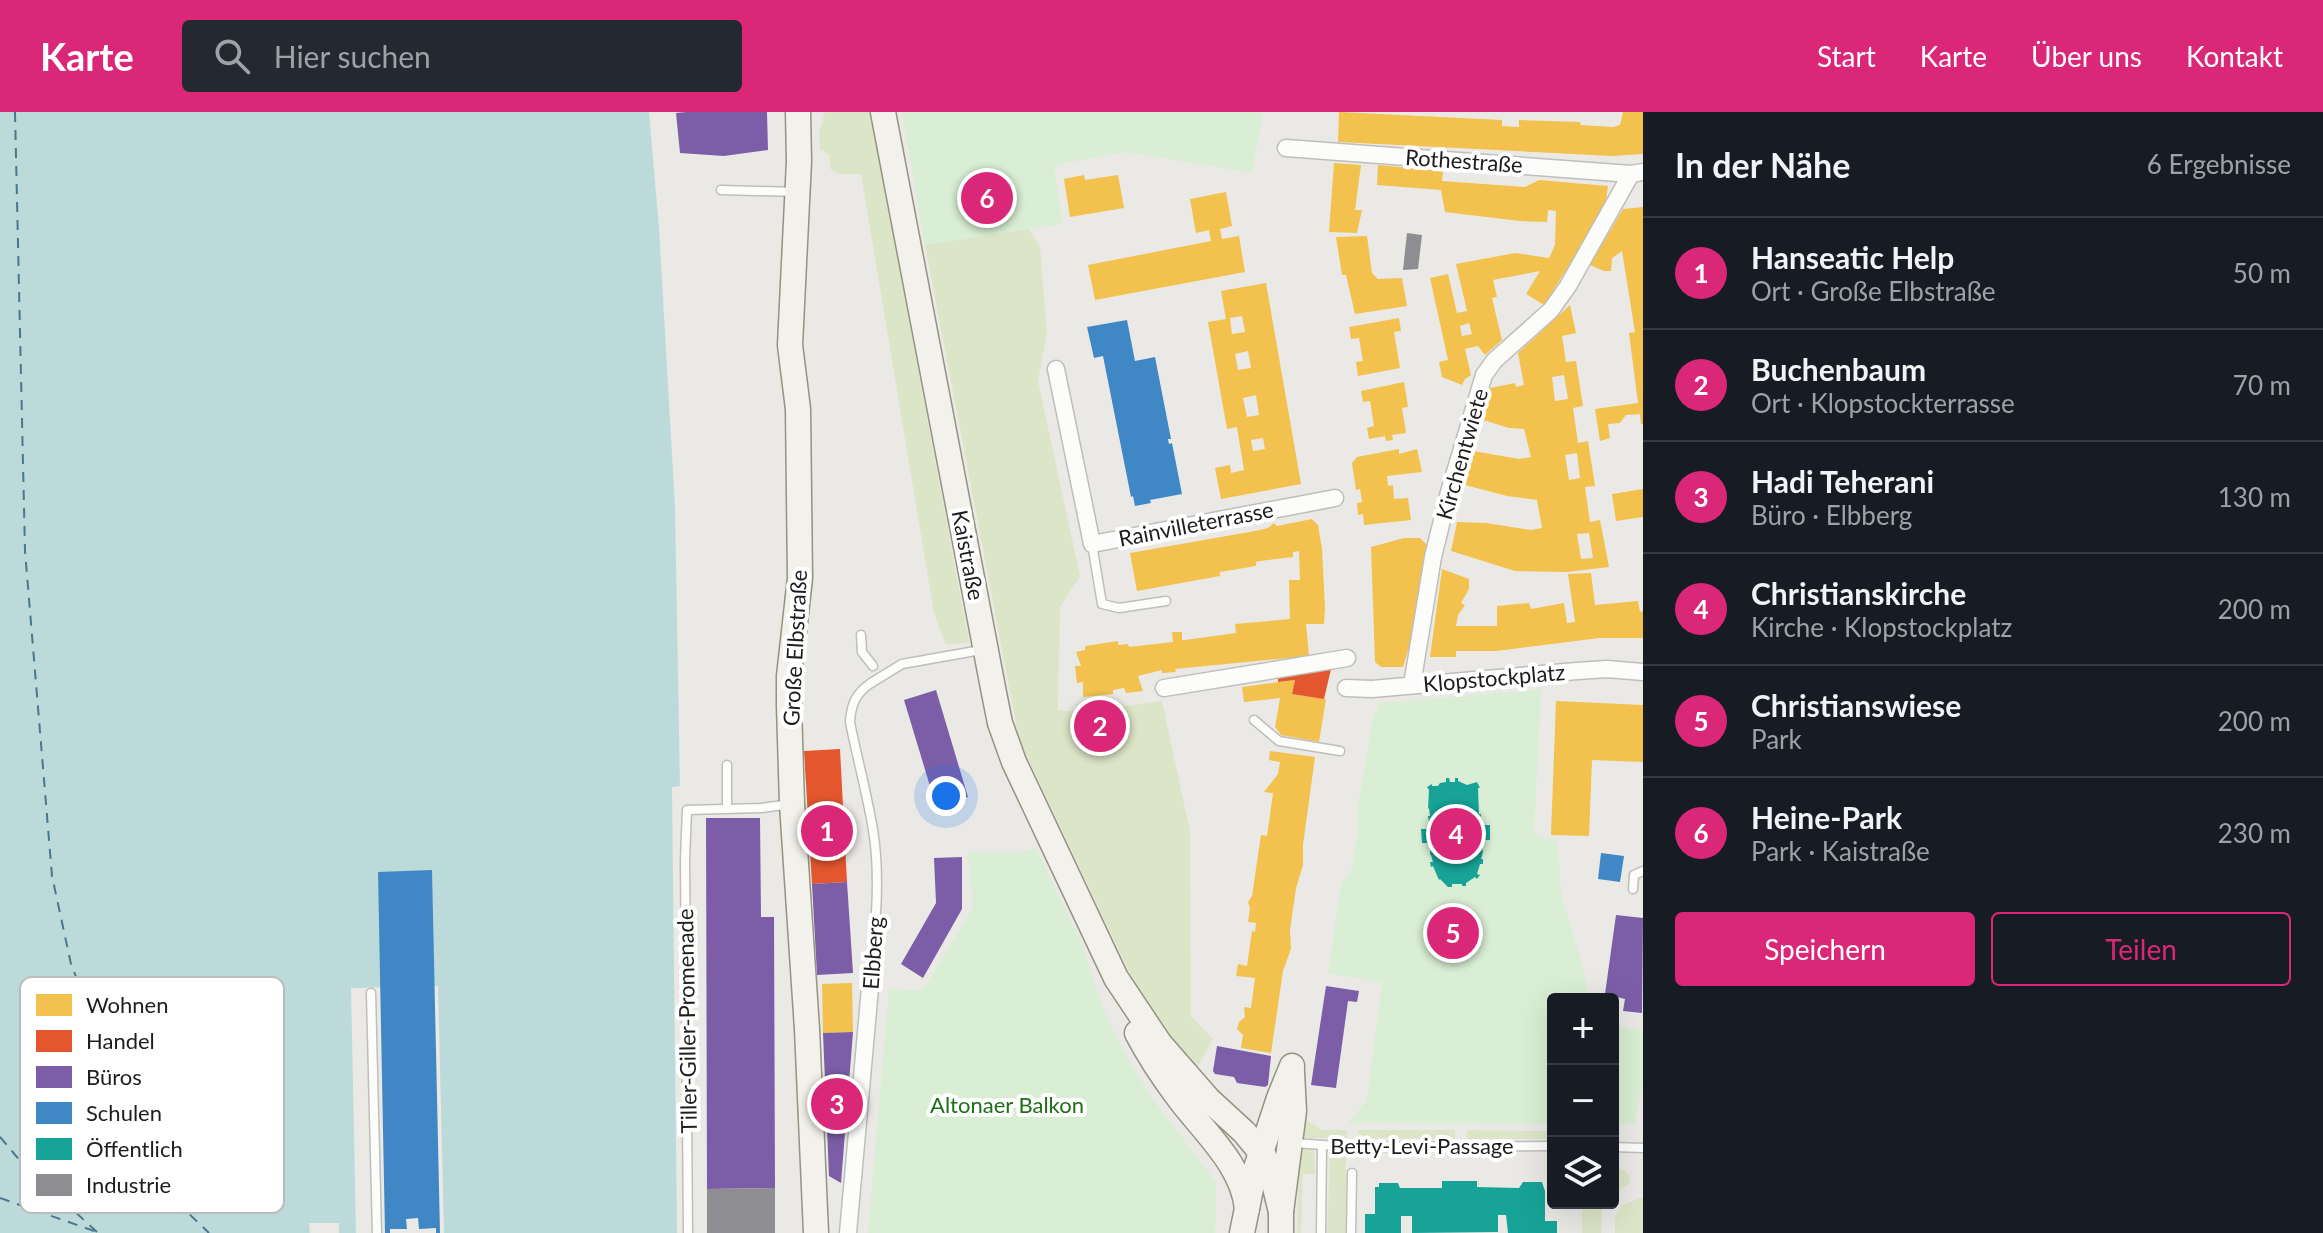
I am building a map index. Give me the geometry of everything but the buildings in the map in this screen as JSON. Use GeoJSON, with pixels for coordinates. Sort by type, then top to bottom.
{"type":"FeatureCollection","features":[{"type":"Feature","properties":{"kind":"street","name":"Große Elbstraße"},"geometry":{"type":"LineString","coordinates":[[798,112],[798,192],[790,334],[798,409],[800,568],[789,676],[792,804],[807,1029],[816,1233]]}},
{"type":"Feature","properties":{"kind":"street","name":"Kaistraße"},"geometry":{"type":"LineString","coordinates":[[883,112],[976,651],[1006,743],[1116,978],[1132,1023],[1151,1059],[1202,1130],[1231,1164],[1244,1192],[1247,1209]]}},
{"type":"Feature","properties":{"kind":"street","name":"Rothestraße"},"geometry":{"type":"LineString","coordinates":[[1286,148],[1637,173]]}},
{"type":"Feature","properties":{"kind":"street","name":"Kirchentwiete"},"geometry":{"type":"LineString","coordinates":[[1412,685],[1433,557],[1484,375],[1494,361],[1551,310],[1637,173]]}},
{"type":"Feature","properties":{"kind":"street","name":"Rainvilleterrasse"},"geometry":{"type":"LineString","coordinates":[[1056,369],[1092,544],[1335,498]]}},
{"type":"Feature","properties":{"kind":"street"},"geometry":{"type":"LineString","coordinates":[[1164,688],[1347,658]]}},
{"type":"Feature","properties":{"kind":"street","name":"Klopstockplatz"},"geometry":{"type":"LineString","coordinates":[[1346,688],[1372,689],[1607,669],[1643,672]]}},
{"type":"Feature","properties":{"kind":"street","name":"Elbberg"},"geometry":{"type":"LineString","coordinates":[[848,1233],[871,977]]}},
{"type":"Feature","properties":{"kind":"street","name":"Kaistraße"},"geometry":{"type":"LineString","coordinates":[[1116,978],[1160,1044],[1208,1099],[1244,1132],[1262,1165]]}},
{"type":"Feature","properties":{"kind":"street"},"geometry":{"type":"LineString","coordinates":[[1242,1233],[1279,1098],[1292,1066],[1294,1111],[1281,1223]]}},
{"type":"Feature","properties":{"kind":"street"},"geometry":{"type":"LineString","coordinates":[[1262,1165],[1282,1162],[1291,1143]]}},
{"type":"Feature","properties":{"kind":"street","name":"Kaistraße"},"geometry":{"type":"LineString","coordinates":[[1231,1164],[1262,1165]]}},
{"type":"Feature","properties":{"kind":"street"},"geometry":{"type":"LineString","coordinates":[[1262,1165],[1281,1223]]}},
{"type":"Feature","properties":{"kind":"lane"},"geometry":{"type":"LineString","coordinates":[[721,190],[798,192]]}},
{"type":"Feature","properties":{"kind":"lane"},"geometry":{"type":"LineString","coordinates":[[1092,544],[1102,604],[1119,608],[1166,601]]}},
{"type":"Feature","properties":{"kind":"lane"},"geometry":{"type":"LineString","coordinates":[[861,635],[862,652],[873,666]]}},
{"type":"Feature","properties":{"kind":"lane","name":"Elbberg"},"geometry":{"type":"LineString","coordinates":[[871,977],[876,865],[873,831],[850,722],[851,709],[862,689],[902,664],[976,651]]}},
{"type":"Feature","properties":{"kind":"lane"},"geometry":{"type":"LineString","coordinates":[[1254,720],[1279,741],[1340,751]]}},
{"type":"Feature","properties":{"kind":"lane"},"geometry":{"type":"LineString","coordinates":[[727,765],[727,808],[792,804]]}},
{"type":"Feature","properties":{"kind":"lane","name":"Tiller-Giller-Promenade"},"geometry":{"type":"LineString","coordinates":[[688,1233],[687,810],[727,808]]}},
{"type":"Feature","properties":{"kind":"lane"},"geometry":{"type":"LineString","coordinates":[[1633,889],[1634,875],[1643,871]]}},
{"type":"Feature","properties":{"kind":"lane"},"geometry":{"type":"LineString","coordinates":[[371,993],[377,1233]]}},
{"type":"Feature","properties":{"kind":"lane","name":"Betty-Levi-Passage"},"geometry":{"type":"LineString","coordinates":[[1291,1143],[1325,1146],[1547,1146]]}},
{"type":"Feature","properties":{"kind":"lane"},"geometry":{"type":"LineString","coordinates":[[1321,1233],[1325,1146]]}},
{"type":"Feature","properties":{"kind":"lane"},"geometry":{"type":"LineString","coordinates":[[1619,1147],[1643,1148]]}},
{"type":"Feature","properties":{"kind":"lane"},"geometry":{"type":"LineString","coordinates":[[1351,1233],[1352,1173]]}},
{"type":"Feature","properties":{"kind":"green space"},"geometry":{"type":"Polygon","coordinates":[[[825,112],[870,112],[969,642],[946,645],[934,613],[861,174],[839,174],[831,170],[829,155],[820,149],[819,133],[825,112]]]}},
{"type":"Feature","properties":{"kind":"green space"},"geometry":{"type":"Polygon","coordinates":[[[902,112],[1263,112],[1252,173],[1126,152],[1054,165],[1062,224],[925,245],[902,112]]]}},
{"type":"Feature","properties":{"kind":"green space"},"geometry":{"type":"Polygon","coordinates":[[[1029,229],[1040,247],[1047,333],[1038,381],[1080,576],[1060,607],[1058,710],[1077,712],[1162,701],[1190,831],[1191,1016],[1213,1039],[1198,1066],[1168,1042],[1132,978],[1019,739],[925,245],[1029,229]]]}},
{"type":"Feature","properties":{"kind":"green space"},"geometry":{"type":"Polygon","coordinates":[[[1541,689],[1534,834],[1557,841],[1562,899],[1588,993],[1547,993],[1547,1124],[1348,1123],[1367,1100],[1382,983],[1328,973],[1341,885],[1352,868],[1358,806],[1373,717],[1380,703],[1541,689]]]}},
{"type":"Feature","properties":{"kind":"green space","name":"Altonaer Balkon"},"geometry":{"type":"Polygon","coordinates":[[[1036,848],[1082,944],[1103,1008],[1122,1048],[1151,1097],[1216,1182],[1215,1233],[868,1233],[889,989],[923,990],[973,908],[968,852],[1020,852],[1036,848]]]}},
{"type":"Feature","properties":{"kind":"green space"},"geometry":{"type":"Polygon","coordinates":[[[1619,1027],[1643,1030],[1643,1083],[1634,1124],[1619,1124],[1619,1027]]]}},
{"type":"Feature","properties":{"kind":"green space"},"geometry":{"type":"Polygon","coordinates":[[[1305,1119],[1321,1130],[1347,1130],[1347,1138],[1301,1136],[1305,1119]]]}},
{"type":"Feature","properties":{"kind":"green space"},"geometry":{"type":"Polygon","coordinates":[[[1358,1130],[1455,1130],[1455,1139],[1358,1138],[1358,1130]]]}},
{"type":"Feature","properties":{"kind":"green space"},"geometry":{"type":"Polygon","coordinates":[[[1467,1130],[1547,1131],[1547,1139],[1467,1139],[1467,1130]]]}},
{"type":"Feature","properties":{"kind":"green space"},"geometry":{"type":"Polygon","coordinates":[[[1299,1149],[1314,1151],[1315,1174],[1303,1174],[1301,1233],[1297,1233],[1299,1149]]]}},
{"type":"Feature","properties":{"kind":"green space"},"geometry":{"type":"Polygon","coordinates":[[[1330,1154],[1346,1156],[1346,1233],[1327,1233],[1330,1154]]]}},
{"type":"Feature","properties":{"kind":"green space"},"geometry":{"type":"Polygon","coordinates":[[[1619,1169],[1628,1174],[1631,1182],[1619,1191],[1619,1169]]]}},
{"type":"Feature","properties":{"kind":"green space"},"geometry":{"type":"Polygon","coordinates":[[[1643,1197],[1643,1233],[1615,1233],[1615,1217],[1622,1205],[1643,1197]]]}},
{"type":"Feature","properties":{"kind":"green space"},"geometry":{"type":"Polygon","coordinates":[[[1583,1209],[1603,1209],[1601,1233],[1582,1233],[1583,1209]]]}},
{"type":"Feature","properties":{"kind":"water"},"geometry":{"type":"Polygon","coordinates":[[[0,112],[649,112],[675,507],[680,786],[672,787],[677,1233],[444,1233],[438,986],[351,988],[356,1233],[0,1233],[0,112]]]}},
{"type":"Feature","properties":{"kind":"pier"},"geometry":{"type":"Polygon","coordinates":[[[309,1223],[339,1223],[339,1233],[310,1233],[309,1223]]]}},
{"type":"Feature","properties":{"kind":"ferry route"},"geometry":{"type":"LineString","coordinates":[[15,112],[25,551],[52,876],[76,977]]}},
{"type":"Feature","properties":{"kind":"ferry route"},"geometry":{"type":"LineString","coordinates":[[0,1137],[20,1161]]}},
{"type":"Feature","properties":{"kind":"ferry route"},"geometry":{"type":"LineString","coordinates":[[0,1198],[20,1205]]}},
{"type":"Feature","properties":{"kind":"ferry route"},"geometry":{"type":"LineString","coordinates":[[43,1213],[97,1232]]}},
{"type":"Feature","properties":{"kind":"ferry route"},"geometry":{"type":"LineString","coordinates":[[76,1213],[98,1233]]}},
{"type":"Feature","properties":{"kind":"ferry route"},"geometry":{"type":"LineString","coordinates":[[188,1213],[209,1233]]}},
{"type":"Feature","properties":{"kind":"place","name":"Heine-Park"},"geometry":{"type":"Point","coordinates":[987,198]}},
{"type":"Feature","properties":{"kind":"place","name":"Buchenbaum"},"geometry":{"type":"Point","coordinates":[1100,726]}},
{"type":"Feature","properties":{"kind":"place","name":"Hanseatic Help"},"geometry":{"type":"Point","coordinates":[827,831]}},
{"type":"Feature","properties":{"kind":"place","name":"Christianskirche"},"geometry":{"type":"Point","coordinates":[1456,834]}},
{"type":"Feature","properties":{"kind":"place","name":"Christianswiese"},"geometry":{"type":"Point","coordinates":[1453,933]}},
{"type":"Feature","properties":{"kind":"place","name":"Hadi Teherani"},"geometry":{"type":"Point","coordinates":[837,1104]}}]}
